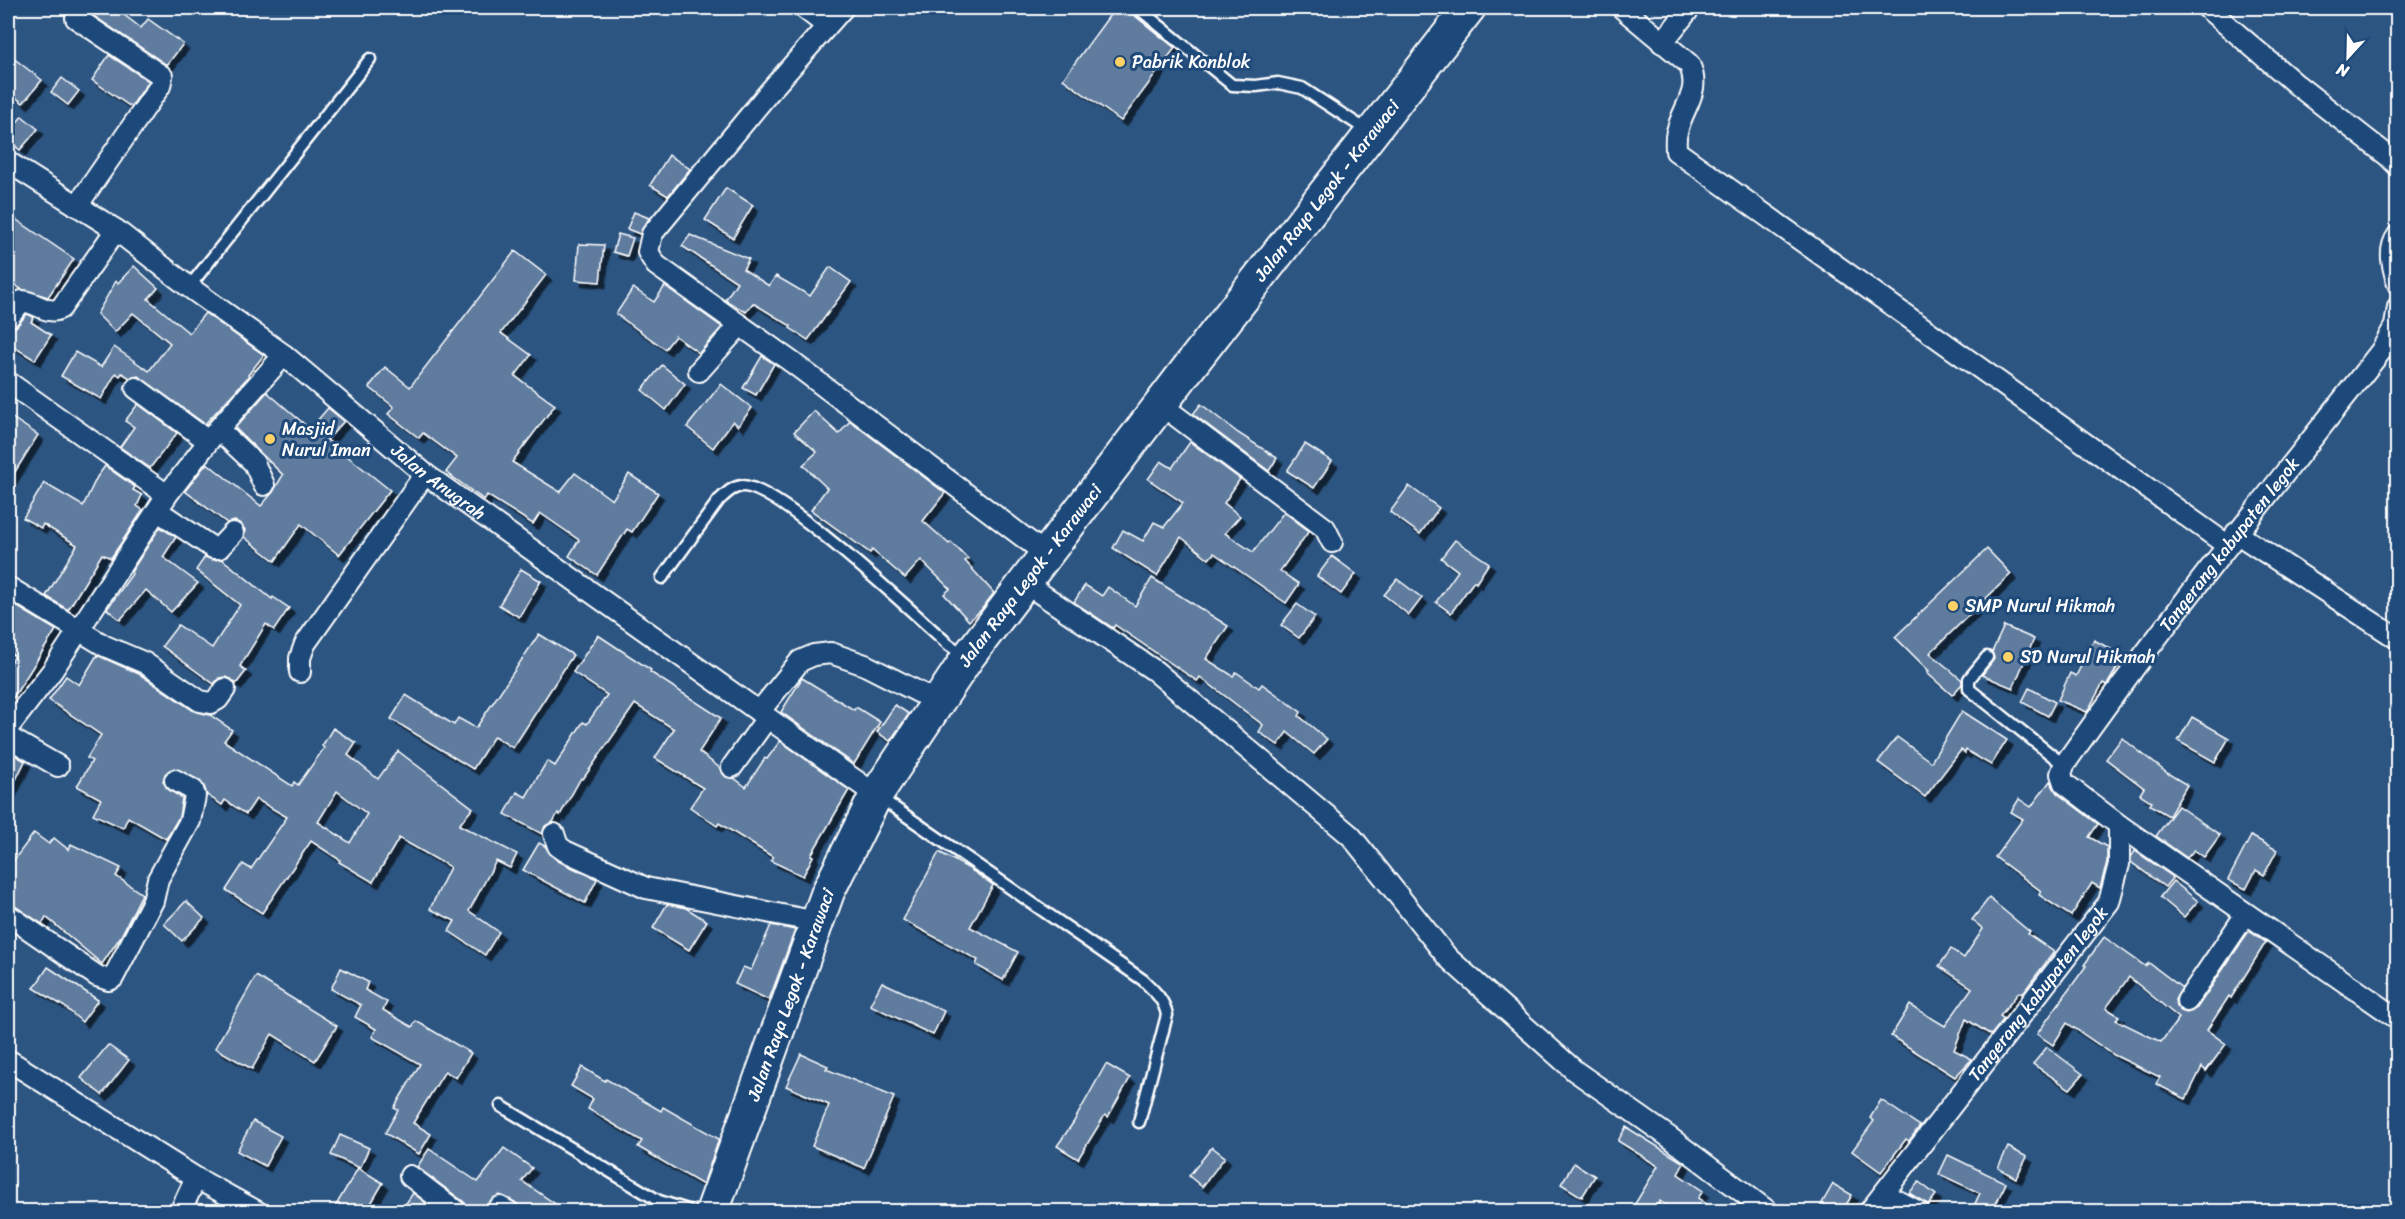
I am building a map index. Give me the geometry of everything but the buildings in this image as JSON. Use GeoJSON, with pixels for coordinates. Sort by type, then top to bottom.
{"type":"FeatureCollection","features":[{"type":"Feature","properties":{"kind":"main road","name":"Jalan Raya Legok - Karawaci"},"geometry":{"type":"LineString","coordinates":[[712,1212],[828,892],[876,795],[968,657],[1160,404],[1469,8]]}},
{"type":"Feature","properties":{"kind":"street"},"geometry":{"type":"LineString","coordinates":[[804,8],[826,26]]}},
{"type":"Feature","properties":{"kind":"street"},"geometry":{"type":"LineString","coordinates":[[843,8],[652,234],[648,252],[656,265],[740,325],[1047,555]]}},
{"type":"Feature","properties":{"kind":"street"},"geometry":{"type":"LineString","coordinates":[[1622,8],[1689,64],[1694,75],[1694,90],[1676,133],[1676,151],[2231,539],[2397,639]]}},
{"type":"Feature","properties":{"kind":"street"},"geometry":{"type":"LineString","coordinates":[[1662,43],[1690,8]]}},
{"type":"Feature","properties":{"kind":"street"},"geometry":{"type":"LineString","coordinates":[[2207,8],[2297,85],[2388,156],[2397,166]]}},
{"type":"Feature","properties":{"kind":"street"},"geometry":{"type":"LineString","coordinates":[[76,18],[162,76],[160,86],[77,206]]}},
{"type":"Feature","properties":{"kind":"street","name":"Jalan Anugrah"},"geometry":{"type":"LineString","coordinates":[[8,162],[116,230],[189,287],[284,355],[425,474],[876,795]]}},
{"type":"Feature","properties":{"kind":"street"},"geometry":{"type":"LineString","coordinates":[[8,318],[22,301],[49,311],[55,312],[61,308],[116,230]]}},
{"type":"Feature","properties":{"kind":"street"},"geometry":{"type":"LineString","coordinates":[[2397,235],[2391,258],[2397,284]]}},
{"type":"Feature","properties":{"kind":"street","name":"Tangerang kabupaten legok"},"geometry":{"type":"LineString","coordinates":[[2064,765],[2136,663],[2231,539],[2381,351],[2395,326],[2397,307]]}},
{"type":"Feature","properties":{"kind":"street"},"geometry":{"type":"LineString","coordinates":[[699,371],[740,325]]}},
{"type":"Feature","properties":{"kind":"street"},"geometry":{"type":"LineString","coordinates":[[8,728],[52,671],[162,503],[213,435],[284,355]]}},
{"type":"Feature","properties":{"kind":"street"},"geometry":{"type":"LineString","coordinates":[[8,382],[162,503],[213,548],[219,548],[233,533]]}},
{"type":"Feature","properties":{"kind":"street"},"geometry":{"type":"LineString","coordinates":[[136,388],[246,454],[258,470],[264,484]]}},
{"type":"Feature","properties":{"kind":"street"},"geometry":{"type":"LineString","coordinates":[[1160,404],[1325,528],[1332,542]]}},
{"type":"Feature","properties":{"kind":"street"},"geometry":{"type":"LineString","coordinates":[[300,672],[300,658],[305,644],[425,474]]}},
{"type":"Feature","properties":{"kind":"street"},"geometry":{"type":"LineString","coordinates":[[1025,583],[1155,671],[1351,836],[1448,958],[1575,1071],[1670,1137],[1768,1212]]}},
{"type":"Feature","properties":{"kind":"street"},"geometry":{"type":"LineString","coordinates":[[8,587],[105,646],[145,663],[200,701],[211,703],[218,699],[225,689]]}},
{"type":"Feature","properties":{"kind":"street"},"geometry":{"type":"LineString","coordinates":[[732,767],[763,715],[800,661],[814,655],[831,653],[865,665],[938,702]]}},
{"type":"Feature","properties":{"kind":"street"},"geometry":{"type":"LineString","coordinates":[[8,737],[58,766]]}},
{"type":"Feature","properties":{"kind":"street"},"geometry":{"type":"LineString","coordinates":[[2064,765],[2061,774],[2064,783],[2119,825],[2397,1019]]}},
{"type":"Feature","properties":{"kind":"street"},"geometry":{"type":"LineString","coordinates":[[8,915],[98,976],[109,980],[113,978],[153,901],[158,879],[190,821],[195,796],[193,790],[175,780]]}},
{"type":"Feature","properties":{"kind":"street","name":"Tangerang kabupaten legok"},"geometry":{"type":"LineString","coordinates":[[1869,1212],[2109,902],[2119,864],[2119,825]]}},
{"type":"Feature","properties":{"kind":"street"},"geometry":{"type":"LineString","coordinates":[[554,834],[558,846],[565,851],[645,888],[817,922]]}},
{"type":"Feature","properties":{"kind":"street"},"geometry":{"type":"LineString","coordinates":[[2187,1001],[2246,914]]}},
{"type":"Feature","properties":{"kind":"street"},"geometry":{"type":"LineString","coordinates":[[8,1060],[196,1178],[258,1212]]}},
{"type":"Feature","properties":{"kind":"street"},"geometry":{"type":"LineString","coordinates":[[410,1176],[457,1212]]}},
{"type":"Feature","properties":{"kind":"street"},"geometry":{"type":"LineString","coordinates":[[180,1212],[196,1178]]}},
{"type":"Feature","properties":{"kind":"street"},"geometry":{"type":"LineString","coordinates":[[1884,1194],[1919,1212]]}},
{"type":"Feature","properties":{"kind":"street"},"geometry":{"type":"LineString","coordinates":[[495,1212],[500,1207],[509,1212]]}},
{"type":"Feature","properties":{"kind":"lane"},"geometry":{"type":"LineString","coordinates":[[1138,8],[1232,85],[1256,86],[1278,83],[1302,88],[1371,133]]}},
{"type":"Feature","properties":{"kind":"lane"},"geometry":{"type":"LineString","coordinates":[[189,287],[370,59]]}},
{"type":"Feature","properties":{"kind":"lane"},"geometry":{"type":"LineString","coordinates":[[662,578],[719,500],[729,490],[741,486],[751,488],[765,494],[822,533],[949,645],[968,657]]}},
{"type":"Feature","properties":{"kind":"lane"},"geometry":{"type":"LineString","coordinates":[[1987,657],[1969,679],[1969,689],[2064,765]]}},
{"type":"Feature","properties":{"kind":"lane"},"geometry":{"type":"LineString","coordinates":[[876,795],[1143,980],[1160,996],[1166,1005],[1167,1014],[1139,1122]]}},
{"type":"Feature","properties":{"kind":"lane"},"geometry":{"type":"LineString","coordinates":[[501,1106],[659,1201],[694,1212]]}},
{"type":"Feature","properties":{"kind":"place","name":"Pabrik Konblok"},"geometry":{"type":"Point","coordinates":[1120,62]}},
{"type":"Feature","properties":{"kind":"place","name":"Masjid Nurul Iman"},"geometry":{"type":"Point","coordinates":[270,439]}},
{"type":"Feature","properties":{"kind":"place","name":"SMP Nurul Hikmah"},"geometry":{"type":"Point","coordinates":[1953,606]}},
{"type":"Feature","properties":{"kind":"place","name":"SD Nurul Hikmah"},"geometry":{"type":"Point","coordinates":[2008,657]}}]}
